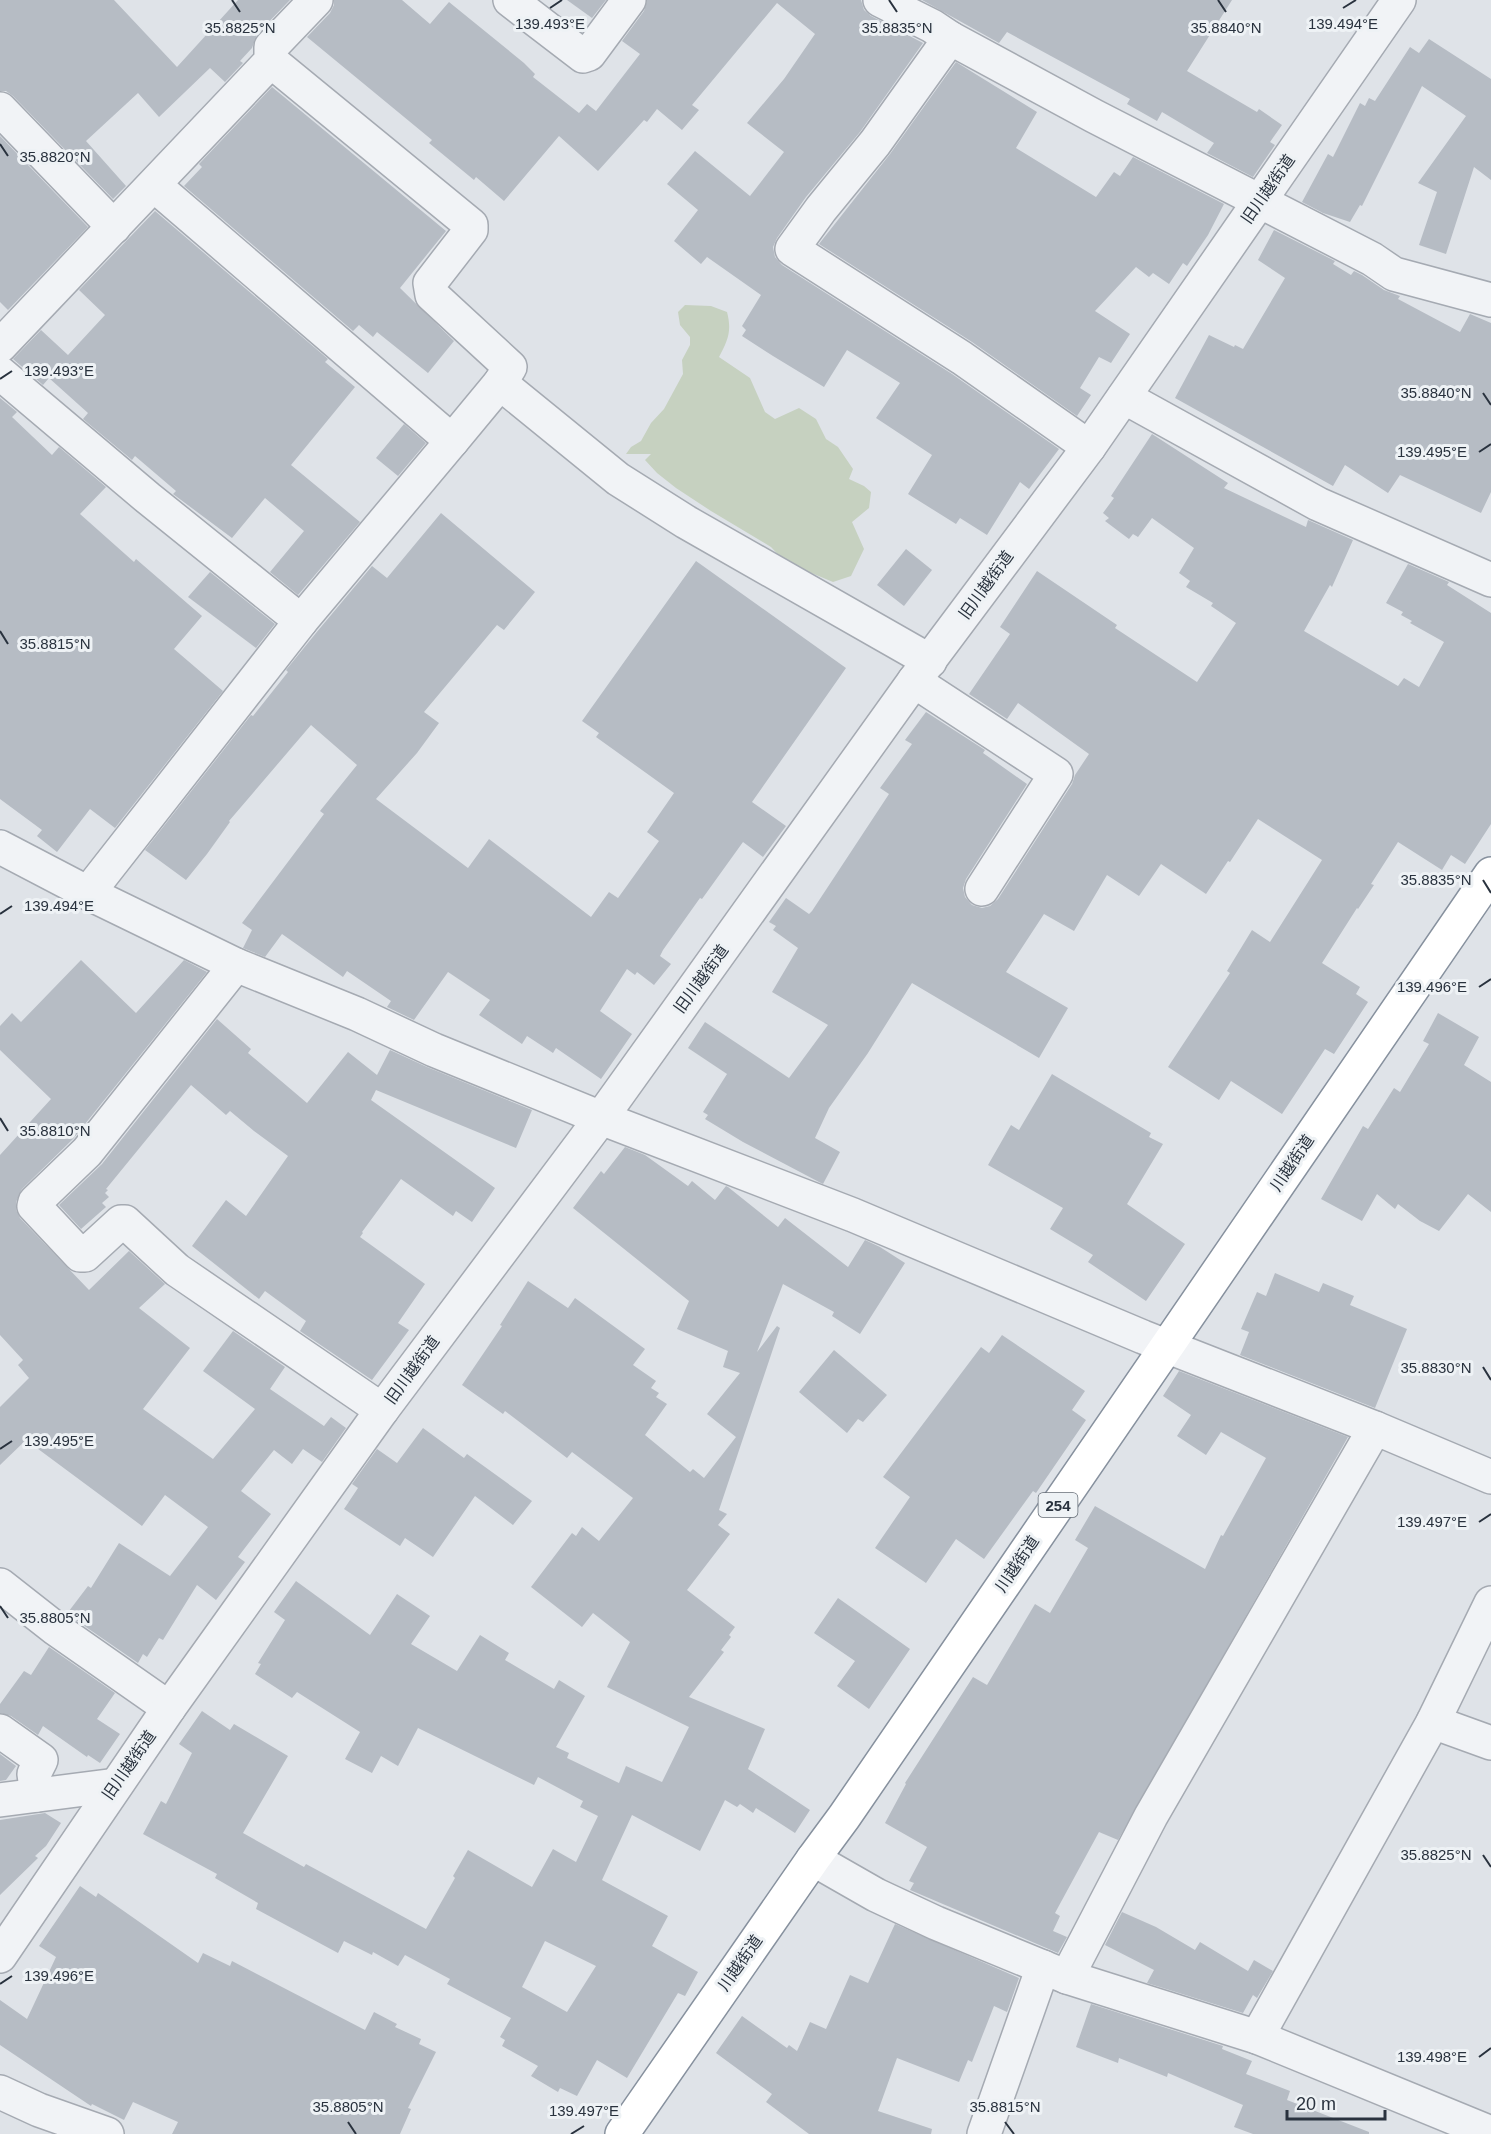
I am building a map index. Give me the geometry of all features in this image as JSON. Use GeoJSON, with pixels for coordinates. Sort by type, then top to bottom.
{"type":"FeatureCollection","features":[{"type":"Feature","properties":{"kind":"highway","name":"川越街道"},"geometry":{"type":"LineString","coordinates":[[622,2134],[844,1816],[1491,874]]}},
{"type":"Feature","properties":{"kind":"street"},"geometry":{"type":"LineString","coordinates":[[0,346],[271,61],[271,47],[316,0]]}},
{"type":"Feature","properties":{"kind":"street"},"geometry":{"type":"LineString","coordinates":[[510,0],[583,56],[589,54],[629,0]]}},
{"type":"Feature","properties":{"kind":"street"},"geometry":{"type":"LineString","coordinates":[[880,0],[932,26],[1094,116],[1372,259],[1394,274],[1486,292]]}},
{"type":"Feature","properties":{"kind":"street","name":"旧川越街道"},"geometry":{"type":"LineString","coordinates":[[0,1956],[169,1708],[382,1410],[602,1119],[922,671],[1089,447],[1399,0]]}},
{"type":"Feature","properties":{"kind":"street"},"geometry":{"type":"LineString","coordinates":[[950,38],[875,143],[820,210],[792,249],[962,358],[1089,447]]}},
{"type":"Feature","properties":{"kind":"street"},"geometry":{"type":"LineString","coordinates":[[88,893],[301,621],[500,383],[510,367],[432,295],[430,283],[471,230],[471,225],[271,61]]}},
{"type":"Feature","properties":{"kind":"street"},"geometry":{"type":"LineString","coordinates":[[0,109],[114,227]]}},
{"type":"Feature","properties":{"kind":"street"},"geometry":{"type":"LineString","coordinates":[[154,185],[452,441]]}},
{"type":"Feature","properties":{"kind":"street"},"geometry":{"type":"LineString","coordinates":[[0,373],[148,498],[301,621]]}},
{"type":"Feature","properties":{"kind":"street"},"geometry":{"type":"LineString","coordinates":[[500,383],[618,479],[922,671],[1056,774],[982,889]]}},
{"type":"Feature","properties":{"kind":"street"},"geometry":{"type":"LineString","coordinates":[[1124,397],[1318,504],[1491,580]]}},
{"type":"Feature","properties":{"kind":"street"},"geometry":{"type":"LineString","coordinates":[[0,847],[236,965],[357,1014],[434,1050],[602,1119],[853,1215],[1166,1347],[1375,1428],[1491,1477]]}},
{"type":"Feature","properties":{"kind":"street"},"geometry":{"type":"LineString","coordinates":[[236,965],[87,1152],[35,1202],[34,1206],[80,1255],[85,1255],[121,1222],[125,1222],[177,1270],[382,1410]]}},
{"type":"Feature","properties":{"kind":"street"},"geometry":{"type":"LineString","coordinates":[[984,2134],[1055,1972],[1150,1816],[1375,1428]]}},
{"type":"Feature","properties":{"kind":"street"},"geometry":{"type":"LineString","coordinates":[[0,1585],[56,1629],[169,1708]]}},
{"type":"Feature","properties":{"kind":"street"},"geometry":{"type":"LineString","coordinates":[[1257,2037],[1433,1722],[1491,1603]]}},
{"type":"Feature","properties":{"kind":"street"},"geometry":{"type":"LineString","coordinates":[[1433,1722],[1491,1743]]}},
{"type":"Feature","properties":{"kind":"street"},"geometry":{"type":"LineString","coordinates":[[0,1731],[41,1760],[34,1774],[37,1795]]}},
{"type":"Feature","properties":{"kind":"street"},"geometry":{"type":"LineString","coordinates":[[0,1800],[116,1785]]}},
{"type":"Feature","properties":{"kind":"street"},"geometry":{"type":"LineString","coordinates":[[813,1859],[886,1900],[1055,1972],[1257,2037],[1491,2133]]}},
{"type":"Feature","properties":{"kind":"street"},"geometry":{"type":"LineString","coordinates":[[0,2092],[39,2110],[107,2134]]}},
{"type":"Feature","properties":{"kind":"green space"},"geometry":{"type":"Polygon","coordinates":[[[685,305],[711,306],[727,312],[728,335],[719,357],[750,378],[765,412],[775,419],[799,408],[816,419],[826,439],[838,447],[853,469],[849,479],[871,492],[869,508],[852,522],[864,549],[851,576],[833,582],[785,562],[771,547],[711,511],[657,473],[645,460],[651,454],[626,454],[631,447],[641,441],[651,423],[664,409],[683,374],[682,360],[690,345],[690,337],[680,325],[678,312],[685,305]]]}},
{"type":"Feature","properties":{"kind":"building"},"geometry":{"type":"Polygon","coordinates":[[[0,0],[114,0],[177,67],[238,0],[290,0],[257,34],[252,48],[240,61],[243,63],[225,82],[210,68],[159,117],[138,93],[86,141],[126,186],[113,199],[13,96],[6,91],[0,91],[0,0]]]}},
{"type":"Feature","properties":{"kind":"building"},"geometry":{"type":"Polygon","coordinates":[[[334,0],[402,0],[430,24],[449,2],[524,63],[535,74],[533,77],[579,113],[587,104],[596,111],[640,54],[622,41],[644,11],[647,0],[861,0],[864,10],[871,16],[923,43],[860,132],[806,197],[777,238],[773,247],[775,257],[782,265],[952,374],[1059,449],[1029,489],[1020,482],[987,535],[960,518],[956,524],[908,494],[932,455],[876,418],[900,383],[847,350],[824,387],[773,356],[742,336],[746,330],[742,326],[761,295],[707,257],[701,264],[674,241],[698,210],[667,184],[695,151],[750,196],[784,152],[747,123],[784,79],[815,34],[777,3],[692,105],[699,110],[682,130],[657,109],[647,122],[644,120],[598,171],[559,136],[504,201],[476,177],[474,180],[429,143],[432,140],[307,37],[330,13],[334,0]]]}},
{"type":"Feature","properties":{"kind":"building"},"geometry":{"type":"Polygon","coordinates":[[[567,0],[606,0],[592,18],[567,0]]]}},
{"type":"Feature","properties":{"kind":"building"},"geometry":{"type":"Polygon","coordinates":[[[922,0],[1232,0],[1187,71],[1257,112],[1259,109],[1282,125],[1270,142],[1275,145],[1253,177],[1207,153],[1214,143],[1162,112],[1157,121],[1127,104],[1130,99],[1007,32],[999,43],[922,0]]]}},
{"type":"Feature","properties":{"kind":"building"},"geometry":{"type":"Polygon","coordinates":[[[1429,39],[1491,79],[1491,180],[1474,167],[1446,254],[1419,245],[1437,192],[1418,183],[1466,116],[1422,86],[1362,206],[1360,205],[1350,222],[1323,213],[1302,202],[1328,154],[1333,157],[1360,103],[1365,106],[1369,98],[1375,101],[1410,47],[1419,53],[1429,39]]]}},
{"type":"Feature","properties":{"kind":"building"},"geometry":{"type":"Polygon","coordinates":[[[956,62],[1037,112],[1016,148],[1096,197],[1114,172],[1120,176],[1133,157],[1224,204],[1208,235],[1187,266],[1183,263],[1169,284],[1153,273],[1149,277],[1136,267],[1095,311],[1130,334],[1111,363],[1099,357],[1080,388],[1091,395],[1077,416],[972,342],[819,244],[890,154],[956,62]]]}},
{"type":"Feature","properties":{"kind":"building"},"geometry":{"type":"Polygon","coordinates":[[[272,87],[446,231],[400,288],[454,341],[428,373],[377,332],[373,337],[359,325],[353,331],[184,186],[202,167],[199,164],[272,87]]]}},
{"type":"Feature","properties":{"kind":"building"},"geometry":{"type":"Polygon","coordinates":[[[0,136],[88,227],[8,310],[0,302],[0,136]]]}},
{"type":"Feature","properties":{"kind":"building"},"geometry":{"type":"Polygon","coordinates":[[[155,211],[328,359],[325,362],[355,387],[291,465],[360,522],[298,595],[270,572],[304,531],[265,498],[232,538],[173,494],[176,491],[135,456],[132,460],[83,419],[88,413],[49,378],[43,385],[13,359],[41,330],[68,355],[105,315],[79,290],[155,211]]]}},
{"type":"Feature","properties":{"kind":"building"},"geometry":{"type":"Polygon","coordinates":[[[1274,230],[1335,261],[1333,264],[1351,275],[1354,271],[1362,275],[1384,290],[1400,296],[1398,299],[1460,332],[1470,314],[1491,323],[1491,492],[1481,513],[1400,475],[1388,493],[1345,465],[1333,486],[1175,398],[1209,335],[1243,349],[1285,278],[1258,260],[1274,230]]]}},
{"type":"Feature","properties":{"kind":"building"},"geometry":{"type":"Polygon","coordinates":[[[0,398],[17,412],[12,417],[52,455],[59,447],[106,487],[80,514],[134,562],[136,559],[202,616],[174,649],[223,691],[115,828],[90,809],[57,852],[37,836],[42,830],[0,799],[0,398]]]}},
{"type":"Feature","properties":{"kind":"building"},"geometry":{"type":"Polygon","coordinates":[[[404,424],[426,443],[398,476],[376,458],[404,424]]]}},
{"type":"Feature","properties":{"kind":"building"},"geometry":{"type":"Polygon","coordinates":[[[1152,434],[1228,483],[1224,488],[1306,527],[1308,520],[1353,540],[1332,587],[1330,585],[1304,631],[1398,686],[1404,678],[1419,687],[1444,642],[1410,623],[1412,621],[1401,615],[1403,612],[1386,603],[1408,564],[1449,582],[1447,585],[1491,613],[1491,824],[1465,864],[1451,855],[1442,870],[1398,842],[1371,884],[1374,885],[1322,963],[1360,987],[1356,994],[1368,1002],[1334,1054],[1325,1049],[1282,1114],[1231,1081],[1219,1100],[1168,1067],[1230,973],[1227,971],[1252,930],[1270,942],[1322,860],[1258,819],[1206,894],[1161,864],[1139,896],[1107,875],[1074,931],[1044,914],[1006,972],[1068,1008],[1039,1058],[912,983],[868,1053],[829,1108],[815,1138],[840,1152],[823,1184],[743,1142],[705,1119],[708,1115],[703,1112],[727,1074],[688,1048],[705,1022],[789,1078],[828,1025],[772,992],[798,948],[773,930],[776,926],[769,922],[786,898],[809,914],[812,911],[889,794],[880,788],[912,744],[905,740],[926,712],[985,750],[983,753],[1027,784],[966,879],[963,888],[965,897],[972,905],[982,908],[990,906],[998,899],[1089,754],[1018,703],[1007,719],[969,694],[1010,634],[1000,627],[1037,571],[1117,625],[1115,628],[1197,682],[1236,623],[1211,606],[1213,603],[1186,587],[1190,581],[1179,573],[1194,548],[1152,518],[1138,537],[1133,534],[1129,539],[1105,521],[1109,518],[1103,513],[1114,498],[1111,496],[1152,434]]]}},
{"type":"Feature","properties":{"kind":"building"},"geometry":{"type":"Polygon","coordinates":[[[441,513],[535,592],[504,630],[497,625],[424,712],[439,723],[417,753],[376,799],[468,868],[489,839],[591,917],[609,892],[618,898],[659,841],[647,832],[674,793],[596,737],[599,733],[582,721],[696,561],[846,668],[752,802],[786,826],[763,857],[743,842],[663,950],[660,956],[671,964],[654,985],[637,972],[635,975],[627,969],[600,1011],[632,1034],[601,1079],[556,1048],[553,1053],[527,1036],[522,1044],[479,1015],[490,1000],[448,972],[414,1020],[387,1007],[391,1001],[347,971],[343,977],[282,934],[265,957],[243,948],[252,930],[242,923],[324,814],[320,811],[357,765],[311,725],[229,821],[186,880],[145,850],[251,715],[253,716],[288,672],[286,670],[372,566],[387,578],[441,513]]]}},
{"type":"Feature","properties":{"kind":"building"},"geometry":{"type":"Polygon","coordinates":[[[906,549],[932,570],[904,606],[877,585],[906,549]]]}},
{"type":"Feature","properties":{"kind":"building"},"geometry":{"type":"Polygon","coordinates":[[[210,572],[275,624],[256,648],[188,597],[210,572]]]}},
{"type":"Feature","properties":{"kind":"building"},"geometry":{"type":"Polygon","coordinates":[[[81,960],[136,1013],[184,960],[207,972],[73,1139],[22,1189],[16,1202],[16,1210],[20,1218],[89,1290],[129,1251],[165,1284],[139,1308],[190,1348],[143,1409],[213,1459],[255,1409],[203,1371],[233,1331],[285,1367],[270,1389],[324,1426],[331,1417],[346,1428],[322,1462],[303,1449],[292,1464],[274,1450],[241,1491],[271,1514],[238,1557],[245,1562],[216,1600],[197,1585],[163,1640],[159,1638],[147,1657],[143,1654],[138,1663],[70,1616],[72,1613],[69,1611],[88,1586],[91,1588],[119,1543],[170,1576],[208,1527],[165,1495],[142,1526],[26,1440],[0,1465],[0,1407],[29,1378],[18,1365],[23,1360],[0,1335],[0,1155],[51,1099],[0,1050],[0,1026],[12,1013],[21,1022],[81,960]]]}},
{"type":"Feature","properties":{"kind":"building"},"geometry":{"type":"Polygon","coordinates":[[[1438,1013],[1479,1037],[1464,1065],[1491,1082],[1491,1212],[1468,1194],[1439,1231],[1420,1221],[1398,1204],[1395,1209],[1377,1194],[1362,1221],[1321,1199],[1363,1126],[1368,1129],[1394,1088],[1400,1092],[1429,1044],[1423,1041],[1438,1013]]]}},
{"type":"Feature","properties":{"kind":"building"},"geometry":{"type":"Polygon","coordinates":[[[217,1019],[251,1049],[248,1053],[307,1103],[348,1052],[377,1075],[390,1050],[532,1110],[516,1148],[376,1090],[371,1100],[495,1188],[472,1222],[456,1211],[453,1216],[401,1179],[362,1232],[360,1237],[425,1284],[398,1323],[409,1330],[372,1380],[300,1331],[306,1321],[265,1291],[259,1299],[192,1246],[226,1200],[246,1216],[288,1156],[230,1111],[226,1115],[191,1085],[106,1189],[108,1190],[105,1193],[109,1197],[102,1203],[106,1207],[81,1229],[59,1205],[102,1164],[217,1019]]]}},
{"type":"Feature","properties":{"kind":"building"},"geometry":{"type":"Polygon","coordinates":[[[1052,1074],[1151,1133],[1149,1137],[1163,1144],[1127,1204],[1185,1244],[1146,1301],[1088,1262],[1093,1255],[1050,1229],[1063,1208],[988,1165],[1011,1125],[1019,1130],[1052,1074]]]}},
{"type":"Feature","properties":{"kind":"building"},"geometry":{"type":"Polygon","coordinates":[[[625,1147],[645,1155],[688,1186],[692,1181],[715,1200],[726,1186],[728,1187],[778,1227],[785,1218],[848,1267],[865,1240],[905,1263],[860,1334],[832,1316],[834,1312],[783,1284],[757,1352],[777,1326],[780,1328],[719,1510],[727,1514],[718,1525],[730,1534],[687,1590],[735,1627],[721,1650],[724,1652],[689,1697],[765,1729],[748,1769],[810,1810],[795,1833],[756,1808],[753,1813],[740,1804],[737,1807],[725,1800],[700,1851],[632,1815],[602,1880],[668,1916],[652,1946],[698,1972],[685,1996],[678,1993],[627,2078],[597,2060],[577,2096],[560,2088],[558,2092],[531,2076],[538,2066],[502,2046],[505,2040],[500,2037],[511,2018],[447,1984],[450,1979],[405,1955],[398,1966],[373,1952],[372,1955],[344,1941],[338,1953],[256,1909],[258,1903],[215,1878],[217,1874],[143,1834],[161,1801],[166,1804],[192,1753],[179,1744],[202,1711],[230,1730],[234,1724],[288,1756],[243,1833],[304,1867],[306,1864],[426,1929],[468,1850],[532,1887],[553,1849],[576,1862],[598,1816],[580,1807],[583,1801],[538,1777],[534,1785],[418,1728],[398,1766],[381,1756],[372,1773],[345,1759],[360,1732],[297,1692],[292,1698],[255,1674],[261,1664],[258,1663],[285,1620],[274,1612],[296,1581],[370,1635],[397,1594],[430,1616],[411,1644],[457,1671],[480,1635],[509,1653],[505,1660],[554,1689],[559,1680],[585,1696],[556,1747],[569,1753],[567,1758],[619,1783],[626,1766],[662,1782],[689,1727],[607,1687],[630,1642],[593,1613],[582,1627],[531,1587],[572,1533],[576,1536],[582,1527],[599,1541],[633,1498],[572,1452],[567,1458],[505,1411],[503,1414],[462,1385],[502,1326],[500,1325],[528,1281],[568,1308],[575,1298],[645,1349],[633,1365],[656,1381],[651,1388],[659,1393],[656,1397],[667,1404],[645,1435],[690,1472],[693,1469],[704,1478],[736,1437],[707,1414],[740,1373],[723,1367],[728,1351],[677,1329],[689,1301],[573,1208],[601,1171],[604,1174],[625,1147]],[[545,1941],[522,1987],[567,2012],[596,1966],[545,1941]]]}},
{"type":"Feature","properties":{"kind":"building"},"geometry":{"type":"Polygon","coordinates":[[[1275,1273],[1319,1292],[1323,1283],[1354,1296],[1350,1305],[1407,1329],[1375,1408],[1240,1355],[1249,1332],[1241,1329],[1257,1292],[1266,1296],[1275,1273]]]}},
{"type":"Feature","properties":{"kind":"building"},"geometry":{"type":"Polygon","coordinates":[[[1002,1335],[1085,1391],[1072,1410],[1086,1420],[1036,1493],[1033,1491],[984,1559],[956,1539],[926,1583],[875,1548],[910,1497],[883,1477],[981,1347],[989,1353],[1002,1335]]]}},
{"type":"Feature","properties":{"kind":"building"},"geometry":{"type":"Polygon","coordinates":[[[834,1350],[887,1395],[863,1422],[858,1419],[847,1433],[799,1392],[834,1350]]]}},
{"type":"Feature","properties":{"kind":"building"},"geometry":{"type":"Polygon","coordinates":[[[1179,1371],[1348,1437],[1118,1840],[1099,1832],[1055,1913],[1060,1916],[1053,1931],[1067,1937],[1058,1953],[910,1890],[914,1883],[909,1881],[927,1847],[885,1823],[905,1783],[973,1677],[987,1685],[1035,1604],[1050,1613],[1088,1548],[1075,1540],[1095,1506],[1205,1569],[1221,1535],[1223,1536],[1266,1458],[1221,1432],[1206,1455],[1177,1436],[1191,1415],[1163,1396],[1179,1371]]]}},
{"type":"Feature","properties":{"kind":"building"},"geometry":{"type":"Polygon","coordinates":[[[423,1428],[464,1458],[467,1454],[532,1501],[513,1525],[475,1496],[433,1557],[405,1538],[400,1546],[344,1509],[358,1488],[352,1484],[377,1449],[397,1463],[423,1428]]]}},
{"type":"Feature","properties":{"kind":"building"},"geometry":{"type":"Polygon","coordinates":[[[838,1598],[910,1649],[869,1709],[837,1686],[855,1661],[814,1633],[838,1598]]]}},
{"type":"Feature","properties":{"kind":"building"},"geometry":{"type":"Polygon","coordinates":[[[49,1647],[115,1693],[97,1719],[120,1734],[100,1763],[88,1755],[87,1757],[43,1726],[38,1735],[11,1716],[0,1713],[0,1704],[24,1671],[31,1675],[49,1647]]]}},
{"type":"Feature","properties":{"kind":"building"},"geometry":{"type":"Polygon","coordinates":[[[0,1754],[16,1766],[6,1780],[0,1781],[0,1754]]]}},
{"type":"Feature","properties":{"kind":"building"},"geometry":{"type":"Polygon","coordinates":[[[45,1813],[61,1823],[46,1846],[35,1856],[38,1858],[0,1895],[0,1820],[45,1813]]]}},
{"type":"Feature","properties":{"kind":"building"},"geometry":{"type":"Polygon","coordinates":[[[80,1886],[96,1897],[98,1893],[198,1963],[203,1953],[230,1966],[232,1961],[365,2030],[374,2012],[397,2024],[395,2027],[421,2039],[419,2044],[436,2052],[408,2108],[411,2109],[400,2134],[172,2134],[178,2122],[133,2102],[124,2120],[92,2104],[91,2106],[0,2045],[0,2000],[27,2019],[56,1957],[39,1946],[80,1886]]]}},
{"type":"Feature","properties":{"kind":"building"},"geometry":{"type":"Polygon","coordinates":[[[1122,1912],[1156,1927],[1195,1950],[1200,1942],[1248,1971],[1254,1960],[1273,1971],[1257,1998],[1253,1995],[1243,2013],[1147,1983],[1154,1970],[1105,1945],[1122,1912]]]}},
{"type":"Feature","properties":{"kind":"building"},"geometry":{"type":"Polygon","coordinates":[[[895,1924],[1019,1978],[1007,2012],[994,2006],[972,2062],[968,2060],[959,2082],[897,2058],[878,2111],[932,2129],[931,2134],[809,2134],[766,2102],[772,2094],[716,2053],[742,2016],[787,2048],[789,2045],[797,2051],[810,2022],[826,2029],[850,1975],[868,1983],[895,1924]]]}},
{"type":"Feature","properties":{"kind":"building"},"geometry":{"type":"Polygon","coordinates":[[[1091,2004],[1223,2046],[1222,2049],[1252,2061],[1246,2074],[1290,2091],[1287,2100],[1369,2132],[1369,2134],[1253,2134],[1234,2127],[1243,2105],[1168,2073],[1167,2077],[1119,2058],[1118,2063],[1076,2047],[1091,2004]]]}}]}
